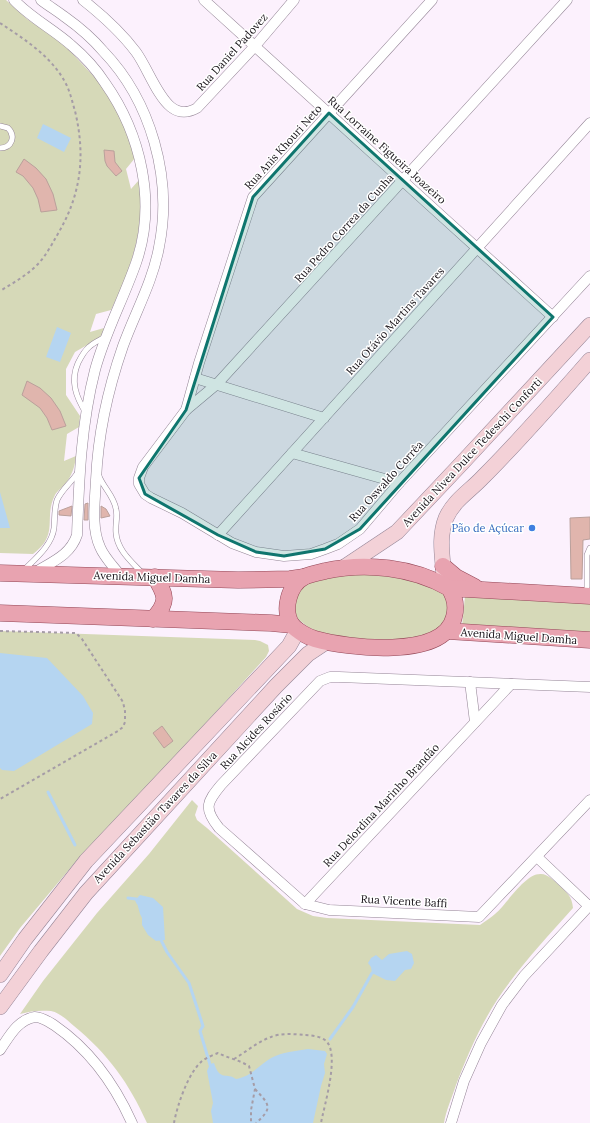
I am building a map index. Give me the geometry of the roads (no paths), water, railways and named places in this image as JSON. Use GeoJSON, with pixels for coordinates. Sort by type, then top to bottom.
{"type":"FeatureCollection","features":[{"type":"Feature","properties":{"kind":"main road","name":"Avenida Nívea Dulce Tedeschi Conforti"},"geometry":{"type":"LineString","coordinates":[[343,568],[397,532],[590,325]]}},
{"type":"Feature","properties":{"kind":"main road","name":"Avenida Nívea Dulce Tedeschi Conforti"},"geometry":{"type":"LineString","coordinates":[[447,587],[441,548],[442,532],[446,518],[454,504],[482,478],[583,374],[590,360]]}},
{"type":"Feature","properties":{"kind":"main road"},"geometry":{"type":"LineString","coordinates":[[443,566],[456,577],[478,589]]}},
{"type":"Feature","properties":{"kind":"main road","name":"Avenida Miguel Damha"},"geometry":{"type":"LineString","coordinates":[[0,573],[238,580],[290,579],[343,568],[372,567],[396,569],[419,575],[447,587]]}},
{"type":"Feature","properties":{"kind":"main road"},"geometry":{"type":"LineString","coordinates":[[150,577],[163,589],[165,596],[161,610],[154,619]]}},
{"type":"Feature","properties":{"kind":"main road"},"geometry":{"type":"LineString","coordinates":[[295,627],[288,612],[288,602],[290,593],[295,584],[304,577]]}},
{"type":"Feature","properties":{"kind":"main road"},"geometry":{"type":"LineString","coordinates":[[447,587],[588,596]]}},
{"type":"Feature","properties":{"kind":"main road"},"geometry":{"type":"LineString","coordinates":[[0,613],[271,623],[295,627],[312,638],[326,642],[361,647],[396,647],[422,643],[435,639],[447,631],[455,615],[455,604],[453,594],[447,587]]}},
{"type":"Feature","properties":{"kind":"main road","name":"Avenida Sebastião Tavares da Silva"},"geometry":{"type":"LineString","coordinates":[[0,974],[28,934],[86,861],[289,646],[295,627]]}},
{"type":"Feature","properties":{"kind":"main road","name":"Avenida Miguel Damha"},"geometry":{"type":"LineString","coordinates":[[447,631],[590,640]]}},
{"type":"Feature","properties":{"kind":"main road","name":"Avenida Sebastião Tavares da Silva"},"geometry":{"type":"LineString","coordinates":[[0,1007],[44,946],[86,893],[276,686],[308,654],[326,642]]}},
{"type":"Feature","properties":{"kind":"main road"},"geometry":{"type":"LineString","coordinates":[[28,934],[41,941],[44,946]]}},
{"type":"Feature","properties":{"kind":"street"},"geometry":{"type":"LineString","coordinates":[[14,0],[38,21],[71,44],[95,68],[110,89],[127,121],[135,141],[142,167],[146,213],[137,262],[106,337],[94,376],[82,446],[77,535],[75,543],[64,556],[26,574]]}},
{"type":"Feature","properties":{"kind":"street"},"geometry":{"type":"LineString","coordinates":[[41,0],[76,25],[104,51],[126,80],[137,98],[153,138],[164,191],[164,213],[159,248],[155,264],[123,345],[112,382],[101,432],[96,470],[94,514],[96,536],[105,557],[120,576]]}},
{"type":"Feature","properties":{"kind":"street","name":"Rua Daniel Padovez"},"geometry":{"type":"LineString","coordinates":[[83,0],[132,47],[167,102],[176,110],[182,112],[189,112],[197,108],[255,46],[294,0]]}},
{"type":"Feature","properties":{"kind":"street","name":"Rua Lorraine Figueira Joazeiro"},"geometry":{"type":"LineString","coordinates":[[204,0],[553,316]]}},
{"type":"Feature","properties":{"kind":"street","name":"Rua Anis Khouri Neto"},"geometry":{"type":"LineString","coordinates":[[186,410],[253,197],[432,0]]}},
{"type":"Feature","properties":{"kind":"street","name":"Rua Pedro Correa da Cunha"},"geometry":{"type":"LineString","coordinates":[[141,472],[143,467],[186,410],[217,384],[567,0]]}},
{"type":"Feature","properties":{"kind":"street","name":"Rua Otávio Martins Tavares"},"geometry":{"type":"LineString","coordinates":[[218,535],[590,123]]}},
{"type":"Feature","properties":{"kind":"street"},"geometry":{"type":"LineString","coordinates":[[146,213],[164,213]]}},
{"type":"Feature","properties":{"kind":"street","name":"Rua Oswaldo Corrêa"},"geometry":{"type":"LineString","coordinates":[[141,472],[139,484],[145,494],[188,516],[232,543],[256,552],[284,556],[311,554],[338,544],[360,529],[399,483],[590,276]]}},
{"type":"Feature","properties":{"kind":"street"},"geometry":{"type":"LineString","coordinates":[[94,376],[96,380],[103,384],[112,382]]}},
{"type":"Feature","properties":{"kind":"street"},"geometry":{"type":"LineString","coordinates":[[195,378],[324,418]]}},
{"type":"Feature","properties":{"kind":"street"},"geometry":{"type":"LineString","coordinates":[[292,453],[399,483]]}},
{"type":"Feature","properties":{"kind":"street"},"geometry":{"type":"LineString","coordinates":[[81,468],[96,470]]}},
{"type":"Feature","properties":{"kind":"street"},"geometry":{"type":"LineString","coordinates":[[77,535],[96,536]]}},
{"type":"Feature","properties":{"kind":"street","name":"Rua Alcides Rosário"},"geometry":{"type":"LineString","coordinates":[[208,808],[210,798],[221,784],[320,681],[339,676],[470,682]]}},
{"type":"Feature","properties":{"kind":"street"},"geometry":{"type":"LineString","coordinates":[[475,722],[470,682],[590,688]]}},
{"type":"Feature","properties":{"kind":"street","name":"Rua Delordina Marinho Brandão"},"geometry":{"type":"LineString","coordinates":[[305,904],[511,684]]}},
{"type":"Feature","properties":{"kind":"street","name":"Rua Vicente Baffi"},"geometry":{"type":"LineString","coordinates":[[208,808],[212,819],[219,828],[305,904],[329,910],[479,917],[590,800]]}},
{"type":"Feature","properties":{"kind":"street"},"geometry":{"type":"LineString","coordinates":[[451,1123],[464,1081],[481,1043],[502,1005],[524,976],[590,906],[537,857]]}},
{"type":"Feature","properties":{"kind":"street"},"geometry":{"type":"LineString","coordinates":[[0,1050],[15,1028],[25,1021],[35,1017],[49,1021],[81,1046],[112,1086],[132,1123]]}},
{"type":"Feature","properties":{"kind":"lane"},"geometry":{"type":"LineString","coordinates":[[0,126],[8,128],[13,138],[9,145],[0,148]]}},
{"type":"Feature","properties":{"kind":"lane"},"geometry":{"type":"LineString","coordinates":[[87,415],[78,401],[76,393],[74,382],[76,369],[82,356],[89,347],[106,337]]}},
{"type":"Feature","properties":{"kind":"lane"},"geometry":{"type":"LineString","coordinates":[[26,574],[35,559],[52,537],[55,506],[58,498],[73,481],[81,468]]}},
{"type":"Feature","properties":{"kind":"lane"},"geometry":{"type":"LineString","coordinates":[[96,470],[116,508],[117,541],[124,553],[150,577]]}},
{"type":"Feature","properties":{"kind":"lane"},"geometry":{"type":"LineString","coordinates":[[588,596],[587,555],[590,548]]}},
{"type":"Feature","properties":{"kind":"water"},"geometry":{"type":"Polygon","coordinates":[[[43,124],[71,138],[64,152],[37,138],[43,124]]]}},
{"type":"Feature","properties":{"kind":"water"},"geometry":{"type":"Polygon","coordinates":[[[57,327],[71,333],[60,362],[46,357],[57,327]]]}},
{"type":"Feature","properties":{"kind":"water"},"geometry":{"type":"Polygon","coordinates":[[[0,492],[10,528],[0,528],[0,492]]]}},
{"type":"Feature","properties":{"kind":"water"},"geometry":{"type":"Polygon","coordinates":[[[0,653],[47,658],[83,696],[93,713],[92,724],[14,771],[2,770],[0,768],[0,653]]]}},
{"type":"Feature","properties":{"kind":"water"},"geometry":{"type":"Polygon","coordinates":[[[140,895],[153,898],[163,907],[165,940],[156,941],[148,935],[142,925],[142,918],[136,899],[140,895]]]}},
{"type":"Feature","properties":{"kind":"water"},"geometry":{"type":"Polygon","coordinates":[[[407,951],[412,954],[414,963],[411,969],[405,970],[395,981],[386,980],[372,973],[371,967],[368,963],[371,958],[376,955],[382,960],[389,954],[407,951]]]}},
{"type":"Feature","properties":{"kind":"water"},"geometry":{"type":"Polygon","coordinates":[[[308,1049],[325,1051],[327,1054],[324,1064],[325,1073],[313,1123],[213,1123],[211,1111],[213,1103],[207,1071],[210,1064],[214,1063],[216,1069],[221,1075],[230,1076],[236,1079],[246,1076],[271,1058],[280,1054],[308,1049]]]}},
{"type":"Feature","properties":{"kind":"waterway"},"geometry":{"type":"LineString","coordinates":[[48,792],[75,845]]}},
{"type":"Feature","properties":{"kind":"waterway"},"geometry":{"type":"LineString","coordinates":[[128,898],[136,899],[138,903]]}},
{"type":"Feature","properties":{"kind":"waterway"},"geometry":{"type":"LineString","coordinates":[[160,938],[167,952],[189,983],[203,1026],[200,1031],[211,1068]]}},
{"type":"Feature","properties":{"kind":"waterway"},"geometry":{"type":"LineString","coordinates":[[330,1039],[353,1007],[372,973],[375,972]]}},
{"type":"Feature","properties":{"kind":"place","name":"Pão de Açúcar"},"geometry":{"type":"Point","coordinates":[532,528]}}]}
